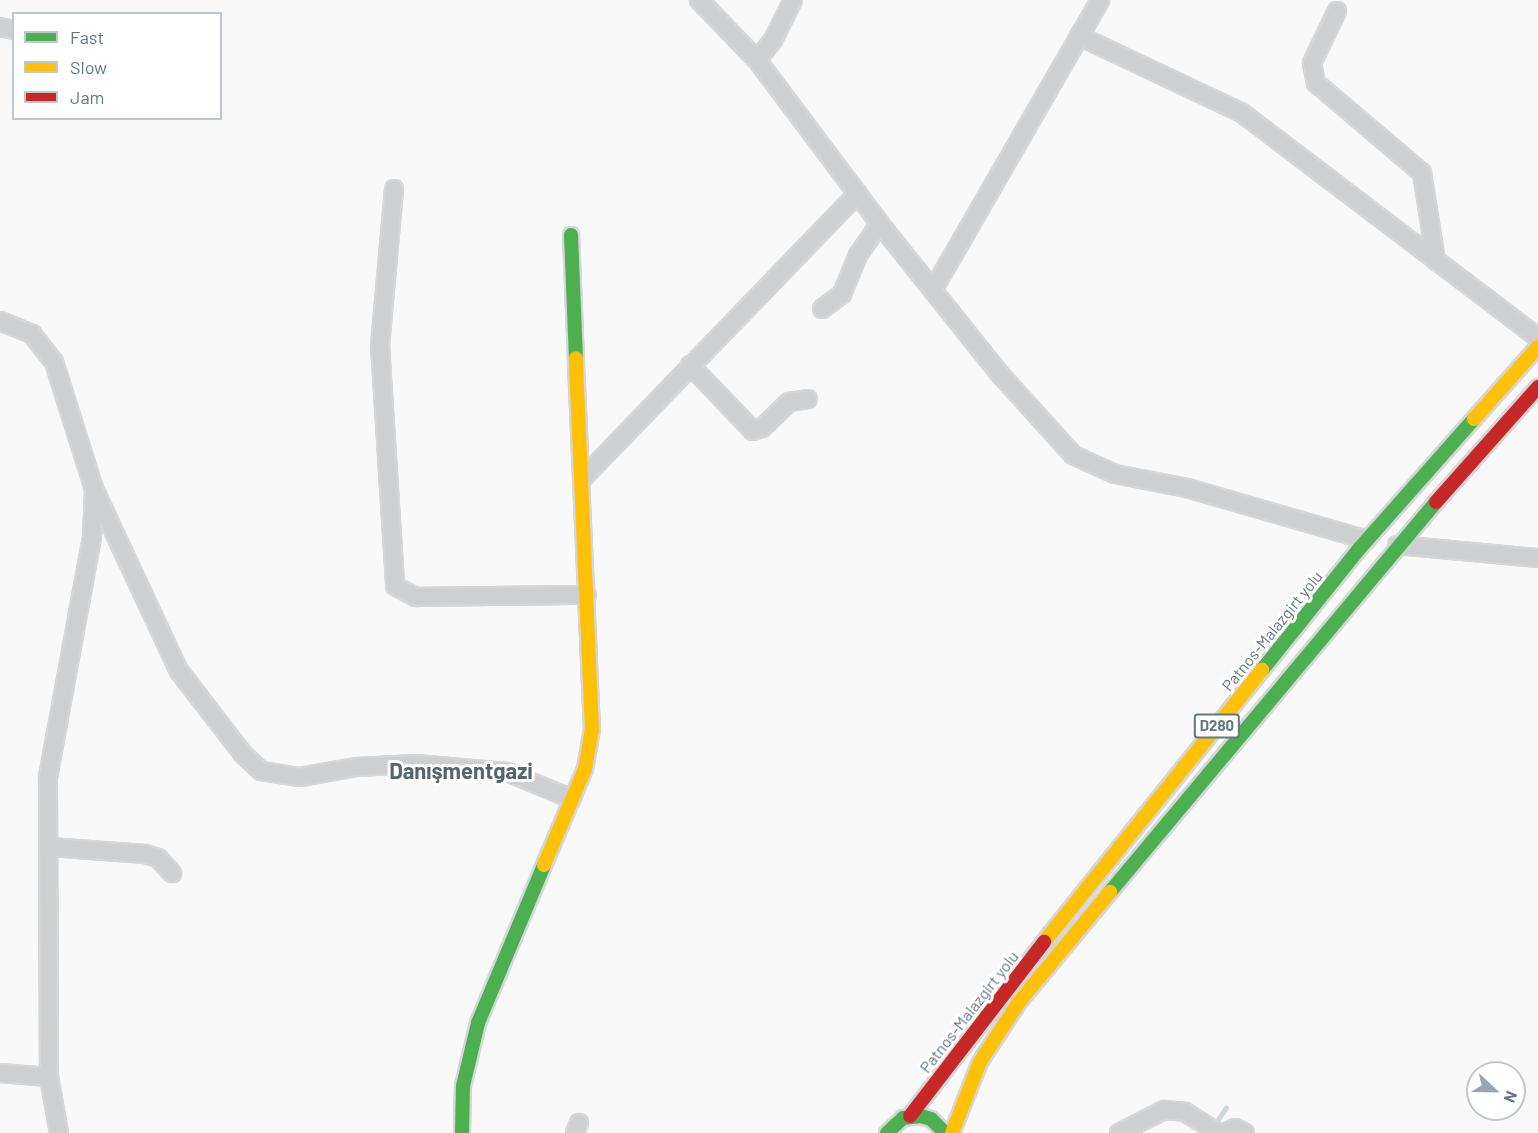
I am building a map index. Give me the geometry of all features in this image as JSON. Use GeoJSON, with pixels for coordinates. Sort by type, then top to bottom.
{"type":"FeatureCollection","features":[{"type":"Feature","properties":{"kind":"main road"},"geometry":{"type":"LineString","coordinates":[[462,1133],[463,1086],[478,1023],[585,770],[592,730],[571,235]]}},
{"type":"Feature","properties":{"kind":"main road","name":"Patnos-Malazgirt yolu"},"geometry":{"type":"LineString","coordinates":[[910,1116],[995,1004],[1367,540],[1538,347]]}},
{"type":"Feature","properties":{"kind":"main road","name":"D280"},"geometry":{"type":"LineString","coordinates":[[952,1133],[980,1062],[1018,1002],[1397,545],[1538,387]]}},
{"type":"Feature","properties":{"kind":"main road"},"geometry":{"type":"LineString","coordinates":[[910,1116],[931,1119],[945,1133]]}},
{"type":"Feature","properties":{"kind":"main road","name":"D280"},"geometry":{"type":"LineString","coordinates":[[887,1131],[910,1116]]}},
{"type":"Feature","properties":{"kind":"street"},"geometry":{"type":"LineString","coordinates":[[699,0],[757,60],[880,224],[934,288],[999,373],[1084,463],[1367,540]]}},
{"type":"Feature","properties":{"kind":"street"},"geometry":{"type":"LineString","coordinates":[[757,60],[773,40],[793,0]]}},
{"type":"Feature","properties":{"kind":"street"},"geometry":{"type":"LineString","coordinates":[[934,288],[1100,0]]}},
{"type":"Feature","properties":{"kind":"street"},"geometry":{"type":"LineString","coordinates":[[1337,11],[1311,72],[1329,98],[1422,172],[1436,261]]}},
{"type":"Feature","properties":{"kind":"street"},"geometry":{"type":"LineString","coordinates":[[1079,36],[1242,112],[1538,338]]}},
{"type":"Feature","properties":{"kind":"street"},"geometry":{"type":"LineString","coordinates":[[394,189],[380,345],[394,586],[416,597],[587,595]]}},
{"type":"Feature","properties":{"kind":"street"},"geometry":{"type":"LineString","coordinates":[[582,479],[858,193]]}},
{"type":"Feature","properties":{"kind":"street"},"geometry":{"type":"LineString","coordinates":[[822,309],[842,294],[858,255],[880,224]]}},
{"type":"Feature","properties":{"kind":"street"},"geometry":{"type":"LineString","coordinates":[[0,321],[32,334],[54,362],[94,489],[179,671],[243,754],[261,771],[300,777],[357,767],[416,764],[485,770],[507,772],[572,799]]}},
{"type":"Feature","properties":{"kind":"street"},"geometry":{"type":"LineString","coordinates":[[690,365],[753,431],[762,428],[789,402],[808,399]]}},
{"type":"Feature","properties":{"kind":"street"},"geometry":{"type":"LineString","coordinates":[[59,1133],[49,1077],[48,777],[92,537],[94,489]]}},
{"type":"Feature","properties":{"kind":"street"},"geometry":{"type":"LineString","coordinates":[[1397,545],[1538,558]]}},
{"type":"Feature","properties":{"kind":"street"},"geometry":{"type":"LineString","coordinates":[[50,847],[145,854],[158,858],[172,873]]}},
{"type":"Feature","properties":{"kind":"street"},"geometry":{"type":"LineString","coordinates":[[0,1073],[49,1077]]}},
{"type":"Feature","properties":{"kind":"street"},"geometry":{"type":"LineString","coordinates":[[1119,1133],[1164,1110],[1185,1112],[1217,1130],[1235,1128],[1245,1133]]}},
{"type":"Feature","properties":{"kind":"waterway"},"geometry":{"type":"LineString","coordinates":[[1213,1127],[1226,1108]]}},
{"type":"Feature","properties":{"kind":"traffic: fast"},"geometry":{"type":"LineString","coordinates":[[571,235],[576,358]]}},
{"type":"Feature","properties":{"kind":"traffic: fast"},"geometry":{"type":"LineString","coordinates":[[1262,670],[1359,549],[1474,419]]}},
{"type":"Feature","properties":{"kind":"traffic: fast"},"geometry":{"type":"LineString","coordinates":[[1110,892],[1436,502]]}},
{"type":"Feature","properties":{"kind":"traffic: fast"},"geometry":{"type":"LineString","coordinates":[[462,1133],[463,1086],[478,1023],[544,865]]}},
{"type":"Feature","properties":{"kind":"traffic: fast"},"geometry":{"type":"LineString","coordinates":[[887,1133],[903,1118],[921,1116],[931,1119],[945,1133]]}},
{"type":"Feature","properties":{"kind":"traffic: slow"},"geometry":{"type":"LineString","coordinates":[[1474,419],[1538,347]]}},
{"type":"Feature","properties":{"kind":"traffic: slow"},"geometry":{"type":"LineString","coordinates":[[544,865],[585,769],[592,730],[576,358]]}},
{"type":"Feature","properties":{"kind":"traffic: slow"},"geometry":{"type":"LineString","coordinates":[[1044,942],[1262,670]]}},
{"type":"Feature","properties":{"kind":"traffic: slow"},"geometry":{"type":"LineString","coordinates":[[952,1133],[980,1062],[1019,1002],[1110,892]]}},
{"type":"Feature","properties":{"kind":"traffic: jam"},"geometry":{"type":"LineString","coordinates":[[1436,502],[1538,387]]}},
{"type":"Feature","properties":{"kind":"traffic: jam"},"geometry":{"type":"LineString","coordinates":[[910,1116],[1044,942]]}},
{"type":"Feature","properties":{"kind":"district","name":"Danışmentgazi"},"geometry":{"type":"Point","coordinates":[461,771]}}]}
